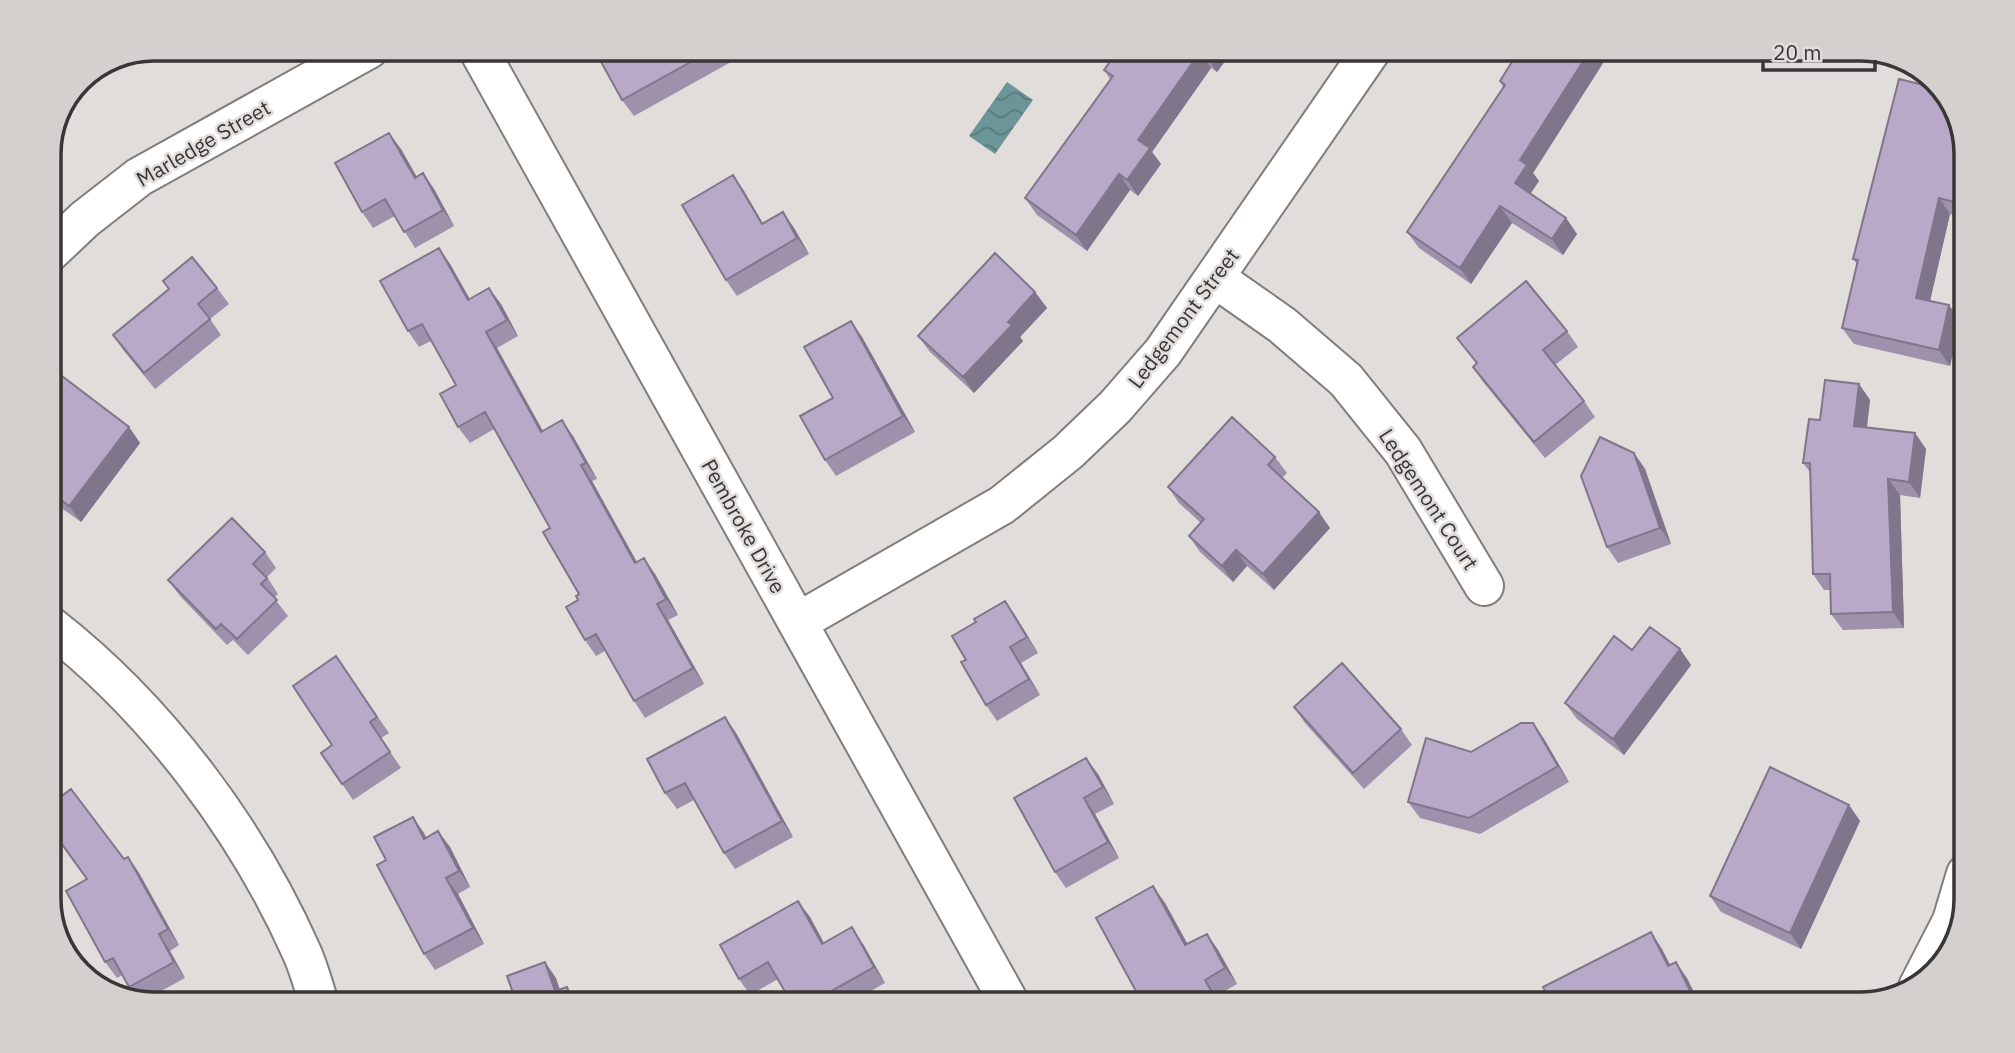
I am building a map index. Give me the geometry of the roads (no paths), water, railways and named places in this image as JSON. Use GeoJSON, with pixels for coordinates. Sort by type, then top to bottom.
{"type":"FeatureCollection","features":[{"type":"Feature","properties":{"kind":"street","name":"Marledge Street"},"geometry":{"type":"LineString","coordinates":[[61,242],[85,219],[139,177],[347,61]]}},
{"type":"Feature","properties":{"kind":"street","name":"Pembroke Drive"},"geometry":{"type":"LineString","coordinates":[[485,61],[1003,992]]}},
{"type":"Feature","properties":{"kind":"street","name":"Ledgemont Street"},"geometry":{"type":"LineString","coordinates":[[798,622],[1002,505],[1068,452],[1115,407],[1163,352],[1364,61]]}},
{"type":"Feature","properties":{"kind":"street","name":"Ledgemont Court"},"geometry":{"type":"LineString","coordinates":[[1215,278],[1282,325],[1346,380],[1403,451],[1484,586]]}},
{"type":"Feature","properties":{"kind":"street"},"geometry":{"type":"LineString","coordinates":[[61,634],[86,654],[132,701],[181,756],[225,814],[272,893],[303,954],[315,992]]}},
{"type":"Feature","properties":{"kind":"street"},"geometry":{"type":"LineString","coordinates":[[1934,955],[1951,923]]}},
{"type":"Feature","properties":{"kind":"water"},"geometry":{"type":"Polygon","coordinates":[[[1007,82],[1033,100],[995,154],[969,136],[1007,82]]]}}]}
